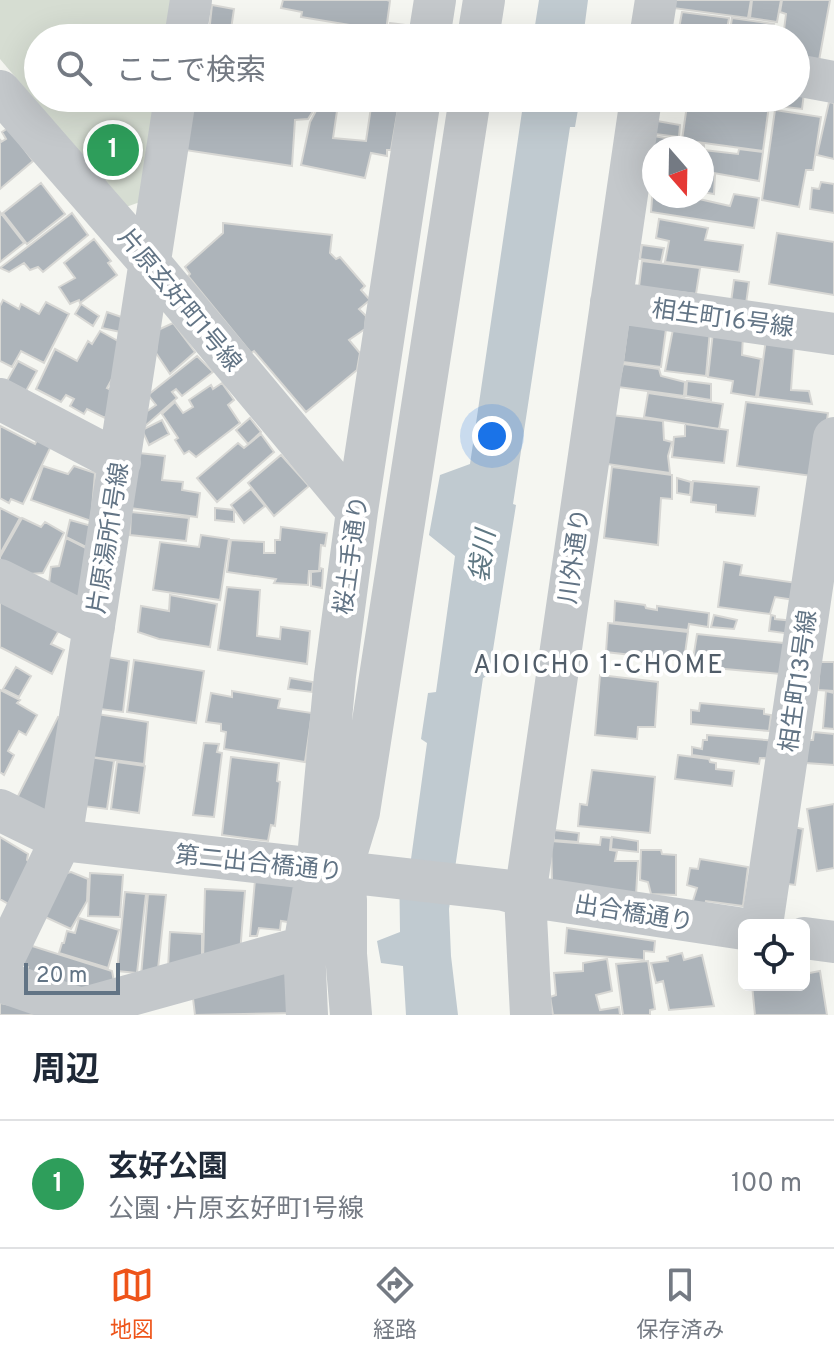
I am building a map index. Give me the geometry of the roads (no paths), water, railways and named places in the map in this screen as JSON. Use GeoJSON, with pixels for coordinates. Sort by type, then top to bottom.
{"type":"FeatureCollection","features":[{"type":"Feature","properties":{"kind":"street"},"geometry":{"type":"LineString","coordinates":[[187,24],[191,0]]}},
{"type":"Feature","properties":{"kind":"street"},"geometry":{"type":"LineString","coordinates":[[431,24],[435,0]]}},
{"type":"Feature","properties":{"kind":"street"},"geometry":{"type":"LineString","coordinates":[[480,24],[484,0]]}},
{"type":"Feature","properties":{"kind":"street"},"geometry":{"type":"LineString","coordinates":[[652,24],[656,0]]}},
{"type":"Feature","properties":{"kind":"street"},"geometry":{"type":"LineString","coordinates":[[810,78],[834,82]]}},
{"type":"Feature","properties":{"kind":"street","name":"片原玄好町1号線"},"geometry":{"type":"LineString","coordinates":[[0,91],[148,261],[357,511]]}},
{"type":"Feature","properties":{"kind":"street","name":"片原湯所1号線"},"geometry":{"type":"LineString","coordinates":[[0,966],[61,840],[173,112]]}},
{"type":"Feature","properties":{"kind":"street","name":"桜土手通り"},"geometry":{"type":"LineString","coordinates":[[307,1015],[304,947],[341,871],[335,676],[418,112]]}},
{"type":"Feature","properties":{"kind":"street"},"geometry":{"type":"LineString","coordinates":[[351,1015],[346,900],[341,871],[359,812],[407,436],[467,112]]}},
{"type":"Feature","properties":{"kind":"street","name":"川外通り"},"geometry":{"type":"LineString","coordinates":[[531,1015],[514,893],[611,302],[639,112]]}},
{"type":"Feature","properties":{"kind":"street","name":"相生町16号線"},"geometry":{"type":"LineString","coordinates":[[611,302],[834,334]]}},
{"type":"Feature","properties":{"kind":"street"},"geometry":{"type":"LineString","coordinates":[[0,399],[120,462]]}},
{"type":"Feature","properties":{"kind":"street","name":"相生町13号線"},"geometry":{"type":"LineString","coordinates":[[763,919],[832,464]]}},
{"type":"Feature","properties":{"kind":"street"},"geometry":{"type":"LineString","coordinates":[[0,580],[94,627]]}},
{"type":"Feature","properties":{"kind":"street","name":"第二出合橋通り"},"geometry":{"type":"LineString","coordinates":[[0,810],[61,840],[514,893]]}},
{"type":"Feature","properties":{"kind":"street","name":"出合橋通り"},"geometry":{"type":"LineString","coordinates":[[514,893],[738,928]]}},
{"type":"Feature","properties":{"kind":"street"},"geometry":{"type":"LineString","coordinates":[[810,939],[834,942]]}},
{"type":"Feature","properties":{"kind":"street"},"geometry":{"type":"LineString","coordinates":[[0,981],[81,1009],[304,947]]}},
{"type":"Feature","properties":{"kind":"water"},"geometry":{"type":"Polygon","coordinates":[[[539,0],[588,0],[585,24],[535,24],[539,0]]]}},
{"type":"Feature","properties":{"kind":"water","name":"袋川"},"geometry":{"type":"Polygon","coordinates":[[[522,112],[578,112],[575,127],[570,127],[513,504],[516,505],[489,675],[483,678],[449,909],[458,1015],[406,1015],[403,966],[381,963],[377,941],[400,932],[399,859],[411,859],[427,743],[421,739],[428,693],[436,692],[455,556],[429,535],[440,475],[470,464],[522,112]]]}},
{"type":"Feature","properties":{"kind":"place","name":"玄好公園"},"geometry":{"type":"Point","coordinates":[113,150]}},
{"type":"Feature","properties":{"kind":"district","name":"AIOICHO 1-CHOME"},"geometry":{"type":"Point","coordinates":[599,664]}}]}
